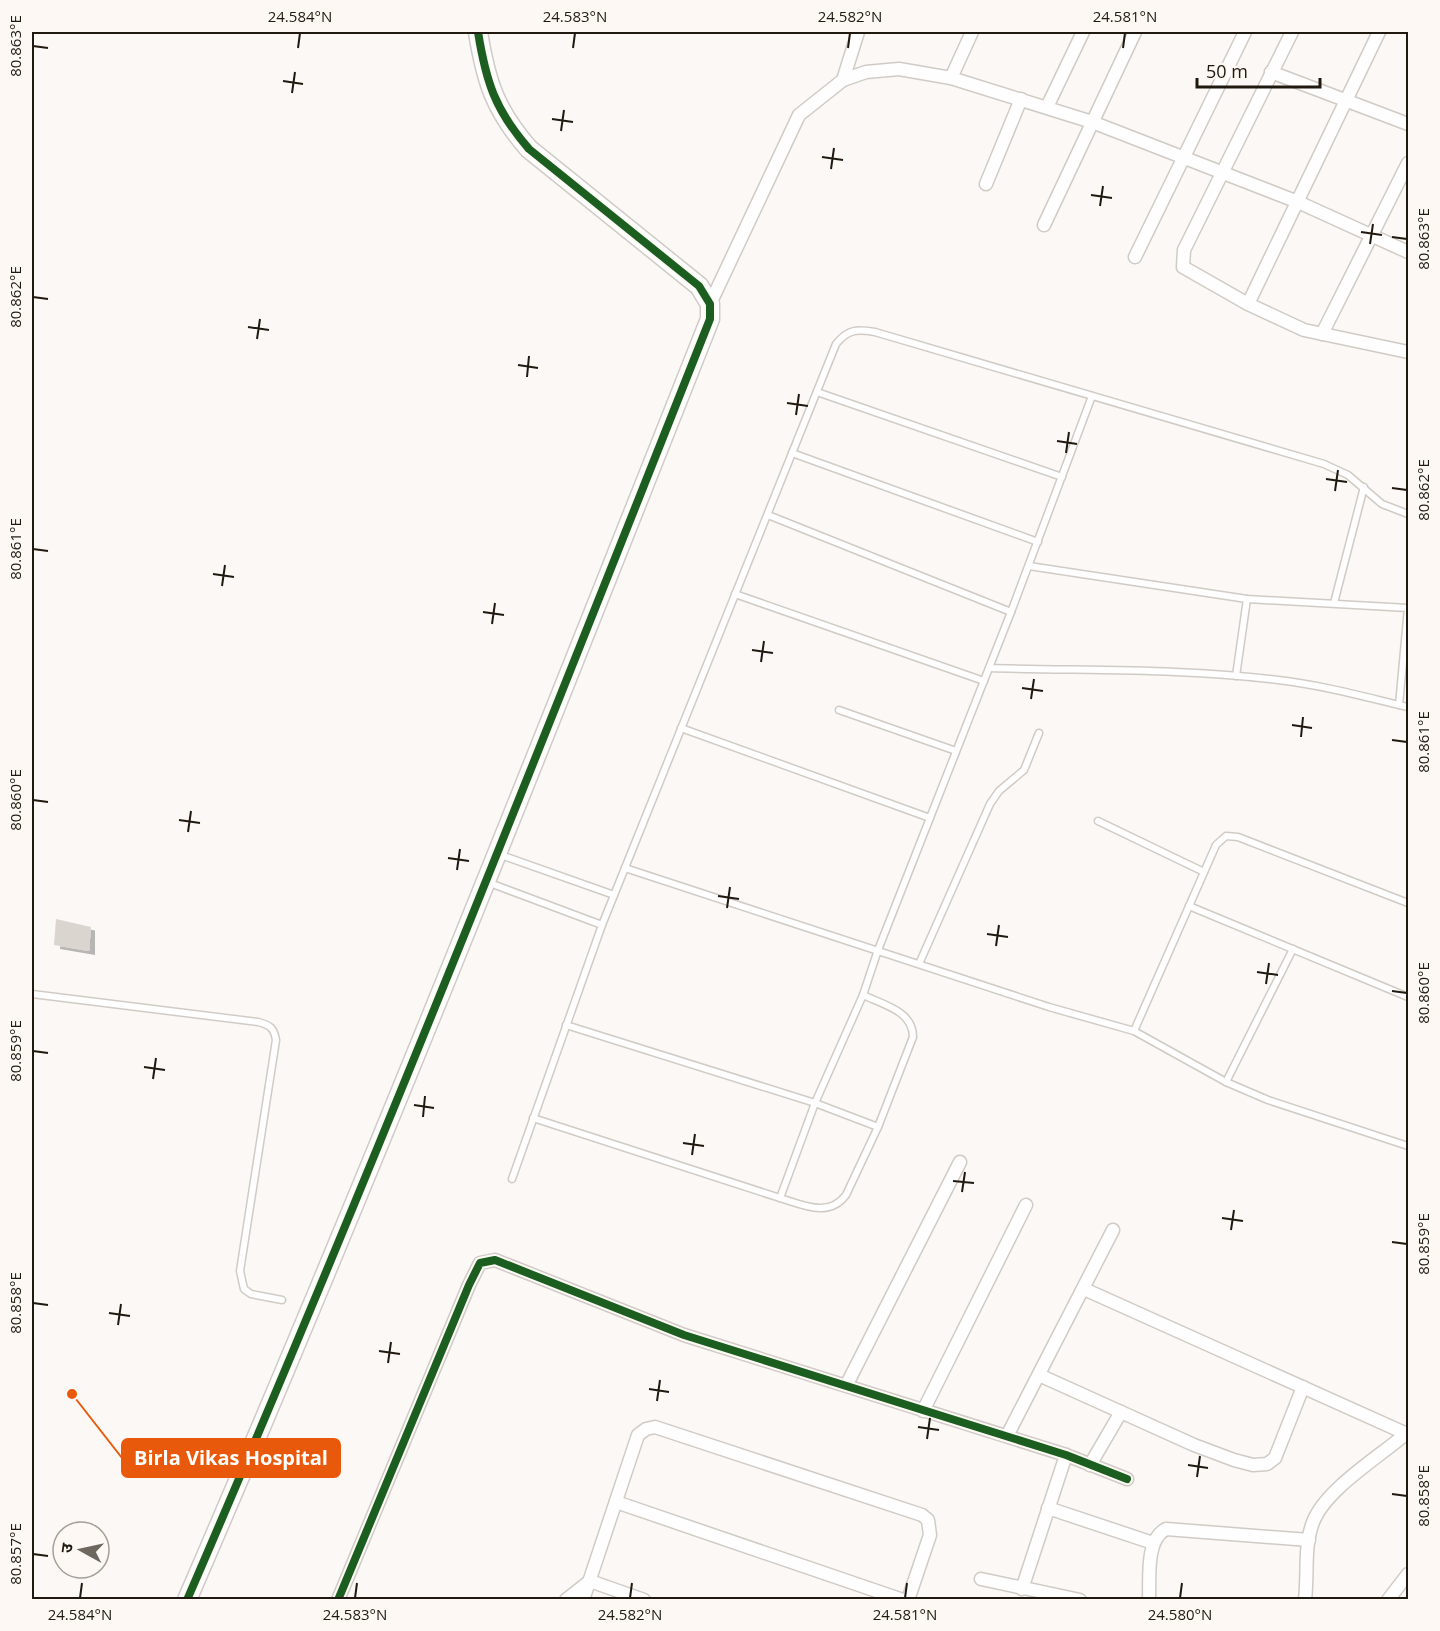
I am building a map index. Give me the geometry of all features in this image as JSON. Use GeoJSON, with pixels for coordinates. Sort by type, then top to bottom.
{"type":"FeatureCollection","features":[{"type":"Feature","properties":{"kind":"street"},"geometry":{"type":"LineString","coordinates":[[478,32],[485,75],[494,100],[507,124],[529,149],[699,286],[710,304]]}},
{"type":"Feature","properties":{"kind":"street"},"geometry":{"type":"LineString","coordinates":[[843,80],[858,32]]}},
{"type":"Feature","properties":{"kind":"street"},"geometry":{"type":"LineString","coordinates":[[951,78],[972,32]]}},
{"type":"Feature","properties":{"kind":"street"},"geometry":{"type":"LineString","coordinates":[[1047,107],[1083,32]]}},
{"type":"Feature","properties":{"kind":"street"},"geometry":{"type":"LineString","coordinates":[[1044,225],[1135,32]]}},
{"type":"Feature","properties":{"kind":"street"},"geometry":{"type":"LineString","coordinates":[[1135,257],[1245,32]]}},
{"type":"Feature","properties":{"kind":"street"},"geometry":{"type":"LineString","coordinates":[[1292,32],[1221,172],[1181,259],[1183,267],[1286,323],[1322,334],[1408,352]]}},
{"type":"Feature","properties":{"kind":"street"},"geometry":{"type":"LineString","coordinates":[[1248,304],[1379,32]]}},
{"type":"Feature","properties":{"kind":"street"},"geometry":{"type":"LineString","coordinates":[[187,1599],[253,1448],[498,853],[710,319],[710,304],[799,115],[819,96],[843,80],[866,72],[899,69],[951,78],[1092,122],[1298,202],[1408,252]]}},
{"type":"Feature","properties":{"kind":"street"},"geometry":{"type":"LineString","coordinates":[[1271,72],[1408,124]]}},
{"type":"Feature","properties":{"kind":"street"},"geometry":{"type":"LineString","coordinates":[[986,184],[1021,99]]}},
{"type":"Feature","properties":{"kind":"street"},"geometry":{"type":"LineString","coordinates":[[1322,334],[1408,163]]}},
{"type":"Feature","properties":{"kind":"street"},"geometry":{"type":"LineString","coordinates":[[847,1384],[960,1162]]}},
{"type":"Feature","properties":{"kind":"street"},"geometry":{"type":"LineString","coordinates":[[923,1411],[1026,1205]]}},
{"type":"Feature","properties":{"kind":"street"},"geometry":{"type":"LineString","coordinates":[[1007,1436],[1113,1230]]}},
{"type":"Feature","properties":{"kind":"street"},"geometry":{"type":"LineString","coordinates":[[338,1599],[480,1263],[495,1260],[684,1335],[847,1384],[923,1411],[1066,1455],[1127,1479]]}},
{"type":"Feature","properties":{"kind":"street"},"geometry":{"type":"LineString","coordinates":[[1084,1290],[1408,1433],[1328,1498],[1317,1511],[1309,1540],[1305,1599]]}},
{"type":"Feature","properties":{"kind":"street"},"geometry":{"type":"LineString","coordinates":[[1039,1375],[1234,1460],[1253,1465],[1267,1464],[1275,1458],[1303,1387]]}},
{"type":"Feature","properties":{"kind":"street"},"geometry":{"type":"LineString","coordinates":[[1090,1464],[1121,1412]]}},
{"type":"Feature","properties":{"kind":"street"},"geometry":{"type":"LineString","coordinates":[[583,1599],[639,1434],[655,1427],[922,1515],[928,1520],[930,1535],[908,1599]]}},
{"type":"Feature","properties":{"kind":"street"},"geometry":{"type":"LineString","coordinates":[[1022,1589],[1066,1455]]}},
{"type":"Feature","properties":{"kind":"street"},"geometry":{"type":"LineString","coordinates":[[616,1503],[903,1599]]}},
{"type":"Feature","properties":{"kind":"street"},"geometry":{"type":"LineString","coordinates":[[1048,1508],[1153,1543]]}},
{"type":"Feature","properties":{"kind":"street"},"geometry":{"type":"LineString","coordinates":[[1149,1599],[1153,1543],[1158,1534],[1166,1529],[1309,1540]]}},
{"type":"Feature","properties":{"kind":"street"},"geometry":{"type":"LineString","coordinates":[[1388,1599],[1408,1574]]}},
{"type":"Feature","properties":{"kind":"street"},"geometry":{"type":"LineString","coordinates":[[981,1579],[1080,1599]]}},
{"type":"Feature","properties":{"kind":"street"},"geometry":{"type":"LineString","coordinates":[[566,1599],[590,1581]]}},
{"type":"Feature","properties":{"kind":"street"},"geometry":{"type":"LineString","coordinates":[[590,1581],[644,1599]]}},
{"type":"Feature","properties":{"kind":"lane"},"geometry":{"type":"LineString","coordinates":[[512,1179],[602,925],[836,344],[846,332],[859,329],[875,332],[1324,464],[1348,474],[1382,504],[1408,514]]}},
{"type":"Feature","properties":{"kind":"lane"},"geometry":{"type":"LineString","coordinates":[[817,392],[1062,477]]}},
{"type":"Feature","properties":{"kind":"lane"},"geometry":{"type":"LineString","coordinates":[[780,1198],[815,1103],[863,995],[878,950],[1029,566],[1092,396]]}},
{"type":"Feature","properties":{"kind":"lane"},"geometry":{"type":"LineString","coordinates":[[792,453],[1038,542]]}},
{"type":"Feature","properties":{"kind":"lane"},"geometry":{"type":"LineString","coordinates":[[1334,603],[1364,487]]}},
{"type":"Feature","properties":{"kind":"lane"},"geometry":{"type":"LineString","coordinates":[[768,514],[1011,612]]}},
{"type":"Feature","properties":{"kind":"lane"},"geometry":{"type":"LineString","coordinates":[[1029,566],[1247,598],[1408,608],[1399,705]]}},
{"type":"Feature","properties":{"kind":"lane"},"geometry":{"type":"LineString","coordinates":[[735,594],[984,681]]}},
{"type":"Feature","properties":{"kind":"lane"},"geometry":{"type":"LineString","coordinates":[[1236,676],[1247,598]]}},
{"type":"Feature","properties":{"kind":"lane"},"geometry":{"type":"LineString","coordinates":[[989,668],[1236,676],[1313,685],[1408,707]]}},
{"type":"Feature","properties":{"kind":"lane"},"geometry":{"type":"LineString","coordinates":[[839,710],[956,751]]}},
{"type":"Feature","properties":{"kind":"lane"},"geometry":{"type":"LineString","coordinates":[[681,728],[930,818]]}},
{"type":"Feature","properties":{"kind":"lane"},"geometry":{"type":"LineString","coordinates":[[919,964],[990,804],[999,791],[1013,783],[1024,770],[1039,733]]}},
{"type":"Feature","properties":{"kind":"lane"},"geometry":{"type":"LineString","coordinates":[[1098,821],[1204,872]]}},
{"type":"Feature","properties":{"kind":"lane"},"geometry":{"type":"LineString","coordinates":[[1134,1031],[1216,845],[1226,836],[1238,837],[1408,903]]}},
{"type":"Feature","properties":{"kind":"lane"},"geometry":{"type":"LineString","coordinates":[[498,853],[614,895]]}},
{"type":"Feature","properties":{"kind":"lane"},"geometry":{"type":"LineString","coordinates":[[625,868],[1049,1007],[1134,1031],[1227,1082],[1306,1114],[1408,1146]]}},
{"type":"Feature","properties":{"kind":"lane"},"geometry":{"type":"LineString","coordinates":[[486,881],[602,925]]}},
{"type":"Feature","properties":{"kind":"lane"},"geometry":{"type":"LineString","coordinates":[[1189,906],[1408,997]]}},
{"type":"Feature","properties":{"kind":"lane"},"geometry":{"type":"LineString","coordinates":[[1227,1082],[1293,949]]}},
{"type":"Feature","properties":{"kind":"lane"},"geometry":{"type":"LineString","coordinates":[[32,994],[258,1022],[269,1025],[275,1030],[276,1040],[241,1282],[244,1289],[251,1294],[282,1300]]}},
{"type":"Feature","properties":{"kind":"lane"},"geometry":{"type":"LineString","coordinates":[[533,1118],[816,1209],[840,1204],[878,1127],[913,1037],[913,1026],[909,1018],[863,995]]}},
{"type":"Feature","properties":{"kind":"lane"},"geometry":{"type":"LineString","coordinates":[[566,1025],[815,1103],[878,1127]]}},
{"type":"Feature","properties":{"kind":"building"},"geometry":{"type":"Polygon","coordinates":[[[56,919],[91,927],[89,951],[54,945],[56,919]]]}},
{"type":"Feature","properties":{"kind":"cycle path"},"geometry":{"type":"LineString","coordinates":[[187,1600],[388,1122],[710,319],[710,304],[699,286],[529,149],[517,135],[494,95],[478,32]]}},
{"type":"Feature","properties":{"kind":"cycle path"},"geometry":{"type":"LineString","coordinates":[[338,1600],[469,1285],[480,1263],[495,1260],[684,1335],[1066,1455],[1127,1479]]}},
{"type":"Feature","properties":{"kind":"place","name":"Birla Vikas Hospital"},"geometry":{"type":"Point","coordinates":[72,1394]}}]}
